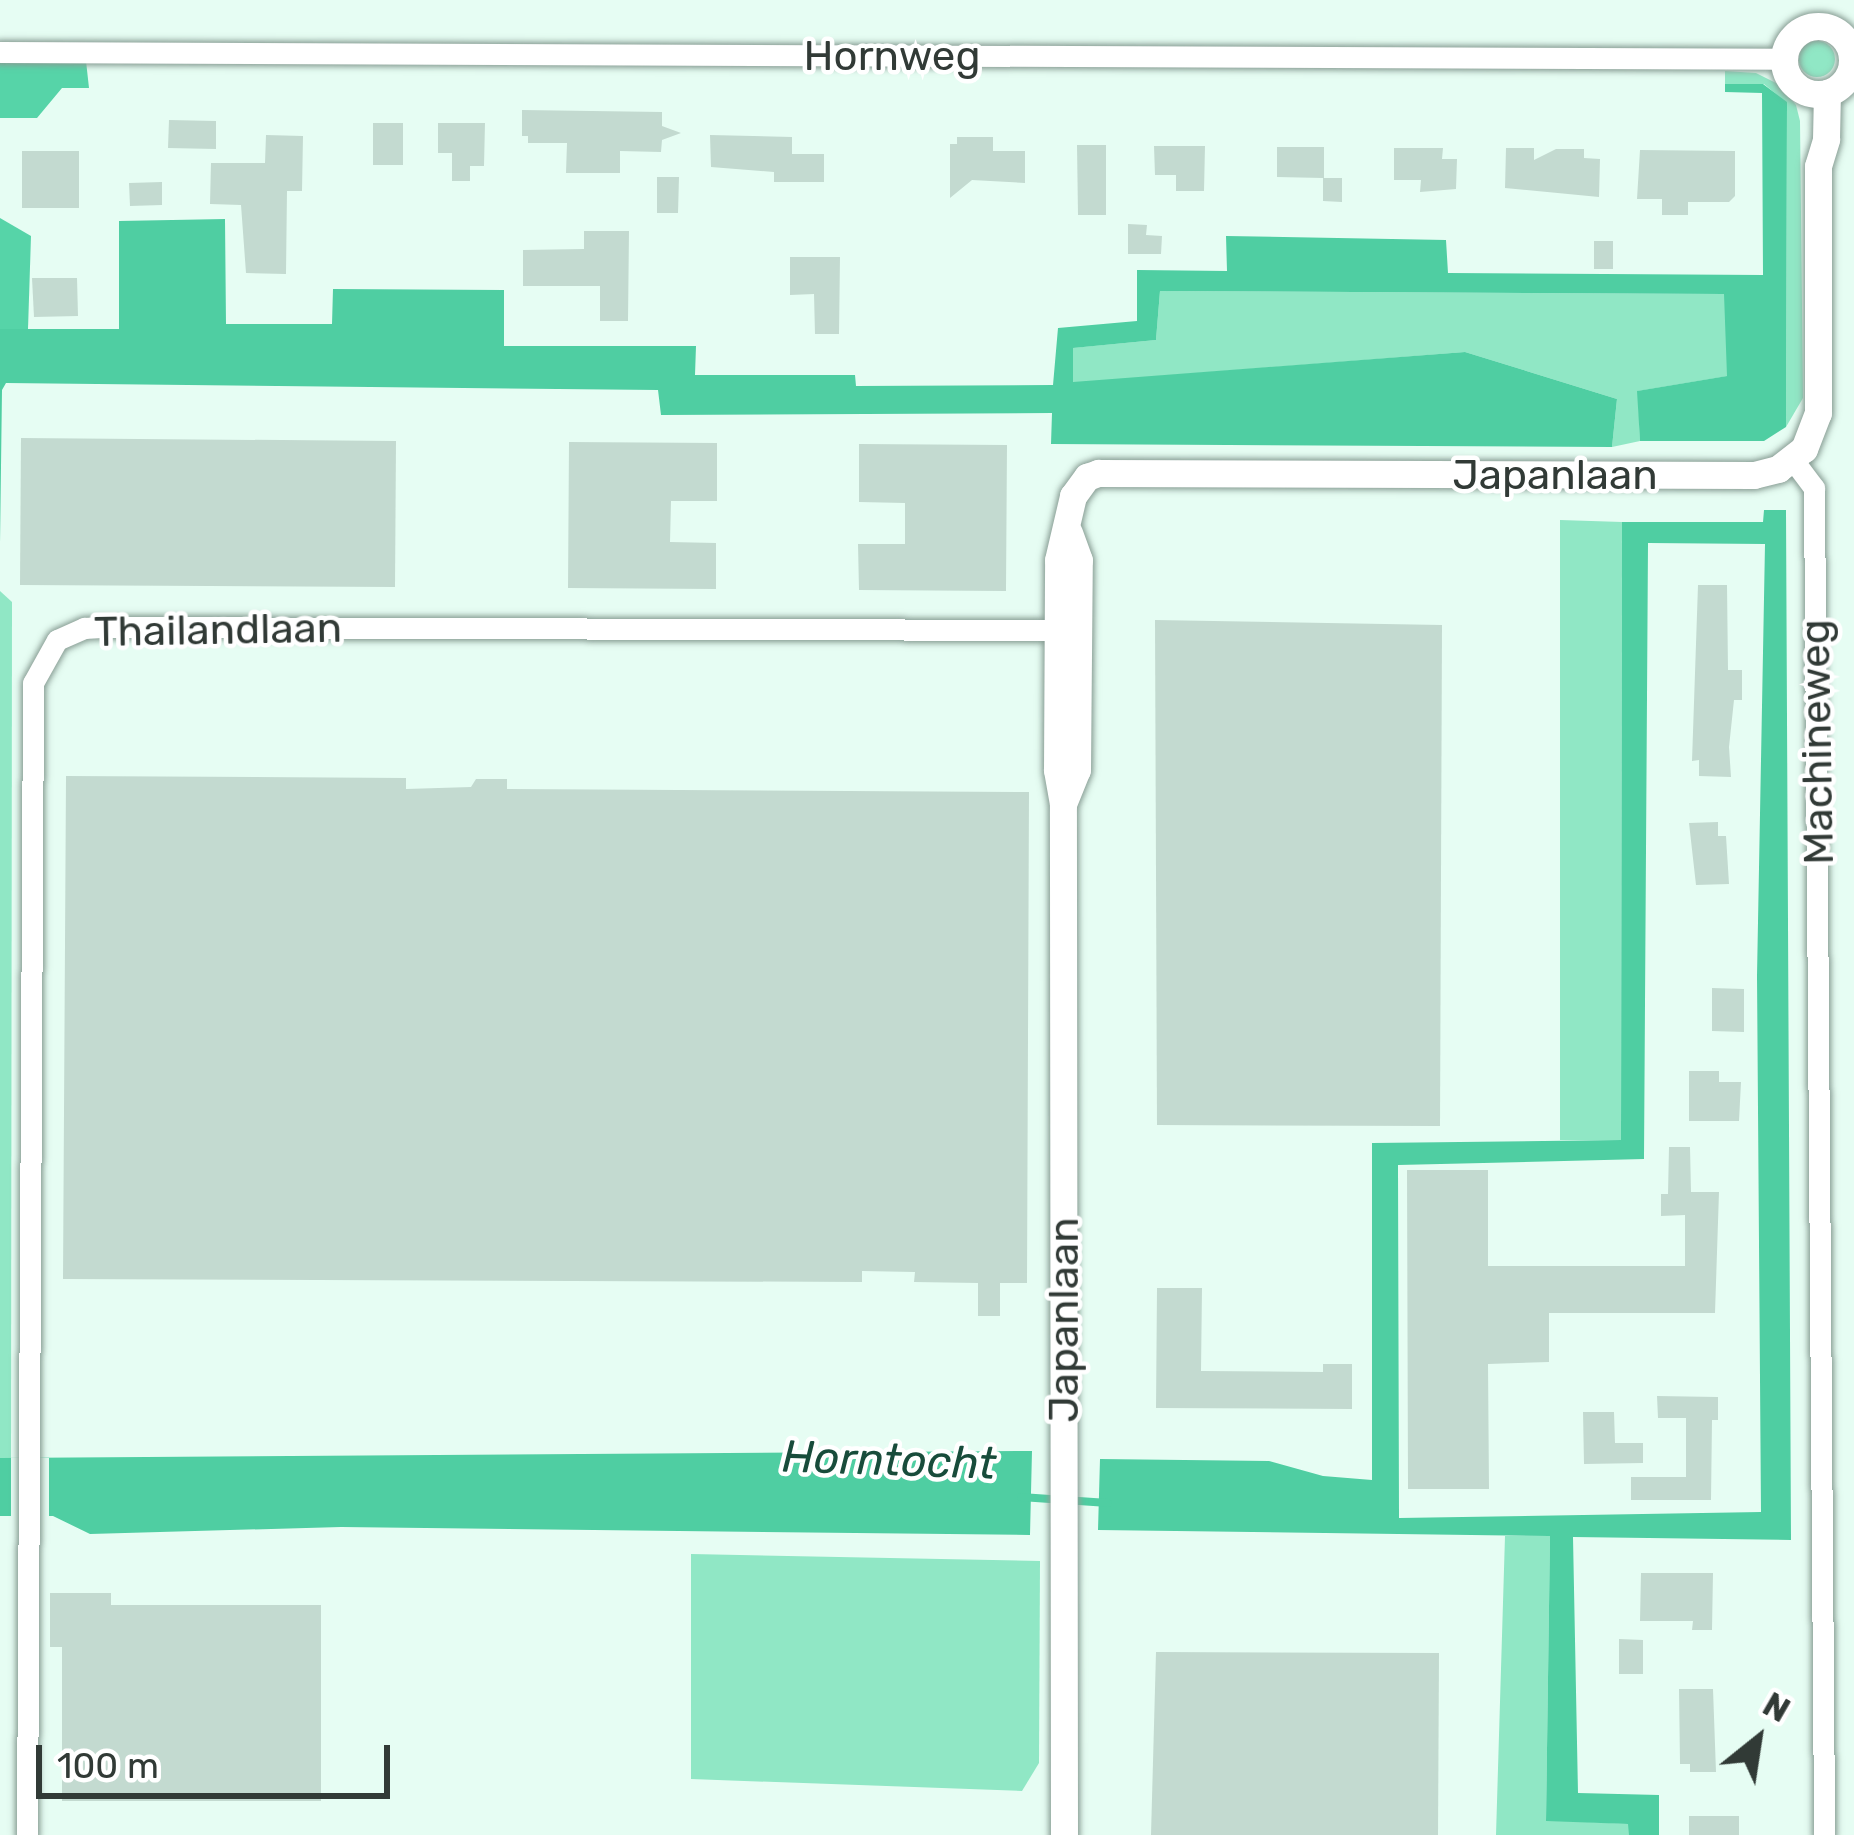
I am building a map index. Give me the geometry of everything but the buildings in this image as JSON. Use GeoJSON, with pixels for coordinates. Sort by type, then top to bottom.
{"type":"FeatureCollection","features":[{"type":"Feature","properties":{"kind":"street"},"geometry":{"type":"LineString","coordinates":[[1817,14],[1853,59],[1842,85],[1817,93],[1790,79],[1784,58],[1795,35],[1817,14]]}},
{"type":"Feature","properties":{"kind":"street","name":"Hornweg"},"geometry":{"type":"LineString","coordinates":[[0,52],[1784,58]]}},
{"type":"Feature","properties":{"kind":"street"},"geometry":{"type":"LineString","coordinates":[[1793,460],[1818,413],[1818,166],[1826,139],[1817,93]]}},
{"type":"Feature","properties":{"kind":"street","name":"Japanlaan"},"geometry":{"type":"LineString","coordinates":[[1064,1835],[1063,804],[1057,770],[1068,630],[1058,560],[1069,532],[1073,496],[1080,484],[1098,473],[1754,475],[1793,460]]}},
{"type":"Feature","properties":{"kind":"street","name":"Machineweg"},"geometry":{"type":"LineString","coordinates":[[1793,460],[1814,488],[1824,1835]]}},
{"type":"Feature","properties":{"kind":"street","name":"Thailandlaan"},"geometry":{"type":"LineString","coordinates":[[27,1835],[33,683],[57,640],[84,628],[106,627],[1068,630]]}},
{"type":"Feature","properties":{"kind":"shaded area"},"geometry":{"type":"Polygon","coordinates":[[[1817,41],[1829,47],[1835,59],[1829,71],[1817,77],[1805,71],[1799,59],[1805,47],[1817,41]]]}},
{"type":"Feature","properties":{"kind":"shaded area"},"geometry":{"type":"Polygon","coordinates":[[[0,61],[86,61],[89,88],[62,88],[37,118],[0,118],[0,61]]]}},
{"type":"Feature","properties":{"kind":"shaded area"},"geometry":{"type":"Polygon","coordinates":[[[1725,71],[1756,73],[1778,84],[1796,105],[1800,121],[1803,398],[1786,427],[1787,103],[1764,84],[1725,84],[1725,71]]]}},
{"type":"Feature","properties":{"kind":"shaded area"},"geometry":{"type":"Polygon","coordinates":[[[0,218],[31,236],[28,329],[0,329],[0,218]]]}},
{"type":"Feature","properties":{"kind":"shaded area"},"geometry":{"type":"Polygon","coordinates":[[[1160,291],[1725,294],[1728,376],[1638,391],[1640,441],[1612,447],[1617,399],[1465,352],[1072,383],[1072,348],[1156,340],[1160,291]]]}},
{"type":"Feature","properties":{"kind":"shaded area"},"geometry":{"type":"Polygon","coordinates":[[[1560,520],[1622,522],[1621,1140],[1560,1140],[1560,520]]]}},
{"type":"Feature","properties":{"kind":"shaded area"},"geometry":{"type":"Polygon","coordinates":[[[0,591],[12,602],[11,1459],[0,1458],[0,591]]]}},
{"type":"Feature","properties":{"kind":"shaded area"},"geometry":{"type":"Polygon","coordinates":[[[1505,1536],[1550,1536],[1546,1820],[1629,1824],[1629,1835],[1496,1835],[1505,1536]]]}},
{"type":"Feature","properties":{"kind":"shaded area"},"geometry":{"type":"Polygon","coordinates":[[[691,1554],[1040,1561],[1039,1763],[1022,1791],[691,1779],[691,1554]]]}},
{"type":"Feature","properties":{"kind":"water"},"geometry":{"type":"Polygon","coordinates":[[[1725,84],[1763,84],[1787,102],[1786,427],[1764,441],[1640,441],[1637,391],[1727,376],[1724,294],[1160,291],[1156,340],[1073,348],[1073,382],[1465,352],[1617,399],[1612,447],[1051,444],[1052,413],[661,415],[658,390],[6,383],[2,390],[0,544],[0,329],[119,329],[119,221],[225,219],[226,324],[332,324],[333,289],[504,290],[504,346],[696,346],[695,375],[855,375],[856,386],[1053,385],[1058,328],[1137,321],[1137,270],[1227,271],[1226,236],[1446,240],[1448,273],[1763,275],[1762,93],[1725,92],[1725,84]]]}},
{"type":"Feature","properties":{"kind":"water"},"geometry":{"type":"Polygon","coordinates":[[[1764,510],[1786,510],[1791,1540],[1573,1537],[1578,1793],[1659,1795],[1659,1835],[1629,1835],[1628,1824],[1546,1821],[1550,1536],[1098,1530],[1100,1459],[1269,1461],[1323,1476],[1372,1480],[1372,1143],[1621,1140],[1622,522],[1763,522],[1764,510]],[[1648,543],[1644,1159],[1398,1165],[1399,1518],[1761,1512],[1757,976],[1765,544],[1648,543]]]}},
{"type":"Feature","properties":{"kind":"water"},"geometry":{"type":"Polygon","coordinates":[[[1032,1451],[1030,1535],[341,1527],[90,1534],[53,1516],[0,1516],[0,1458],[1032,1451]]]}},
{"type":"Feature","properties":{"kind":"pier"},"geometry":{"type":"Polygon","coordinates":[[[11,1458],[49,1458],[49,1517],[11,1518],[11,1458]]]}},
{"type":"Feature","properties":{"kind":"waterway","name":"Horntocht"},"geometry":{"type":"LineString","coordinates":[[1021,1497],[1108,1503]]}}]}
